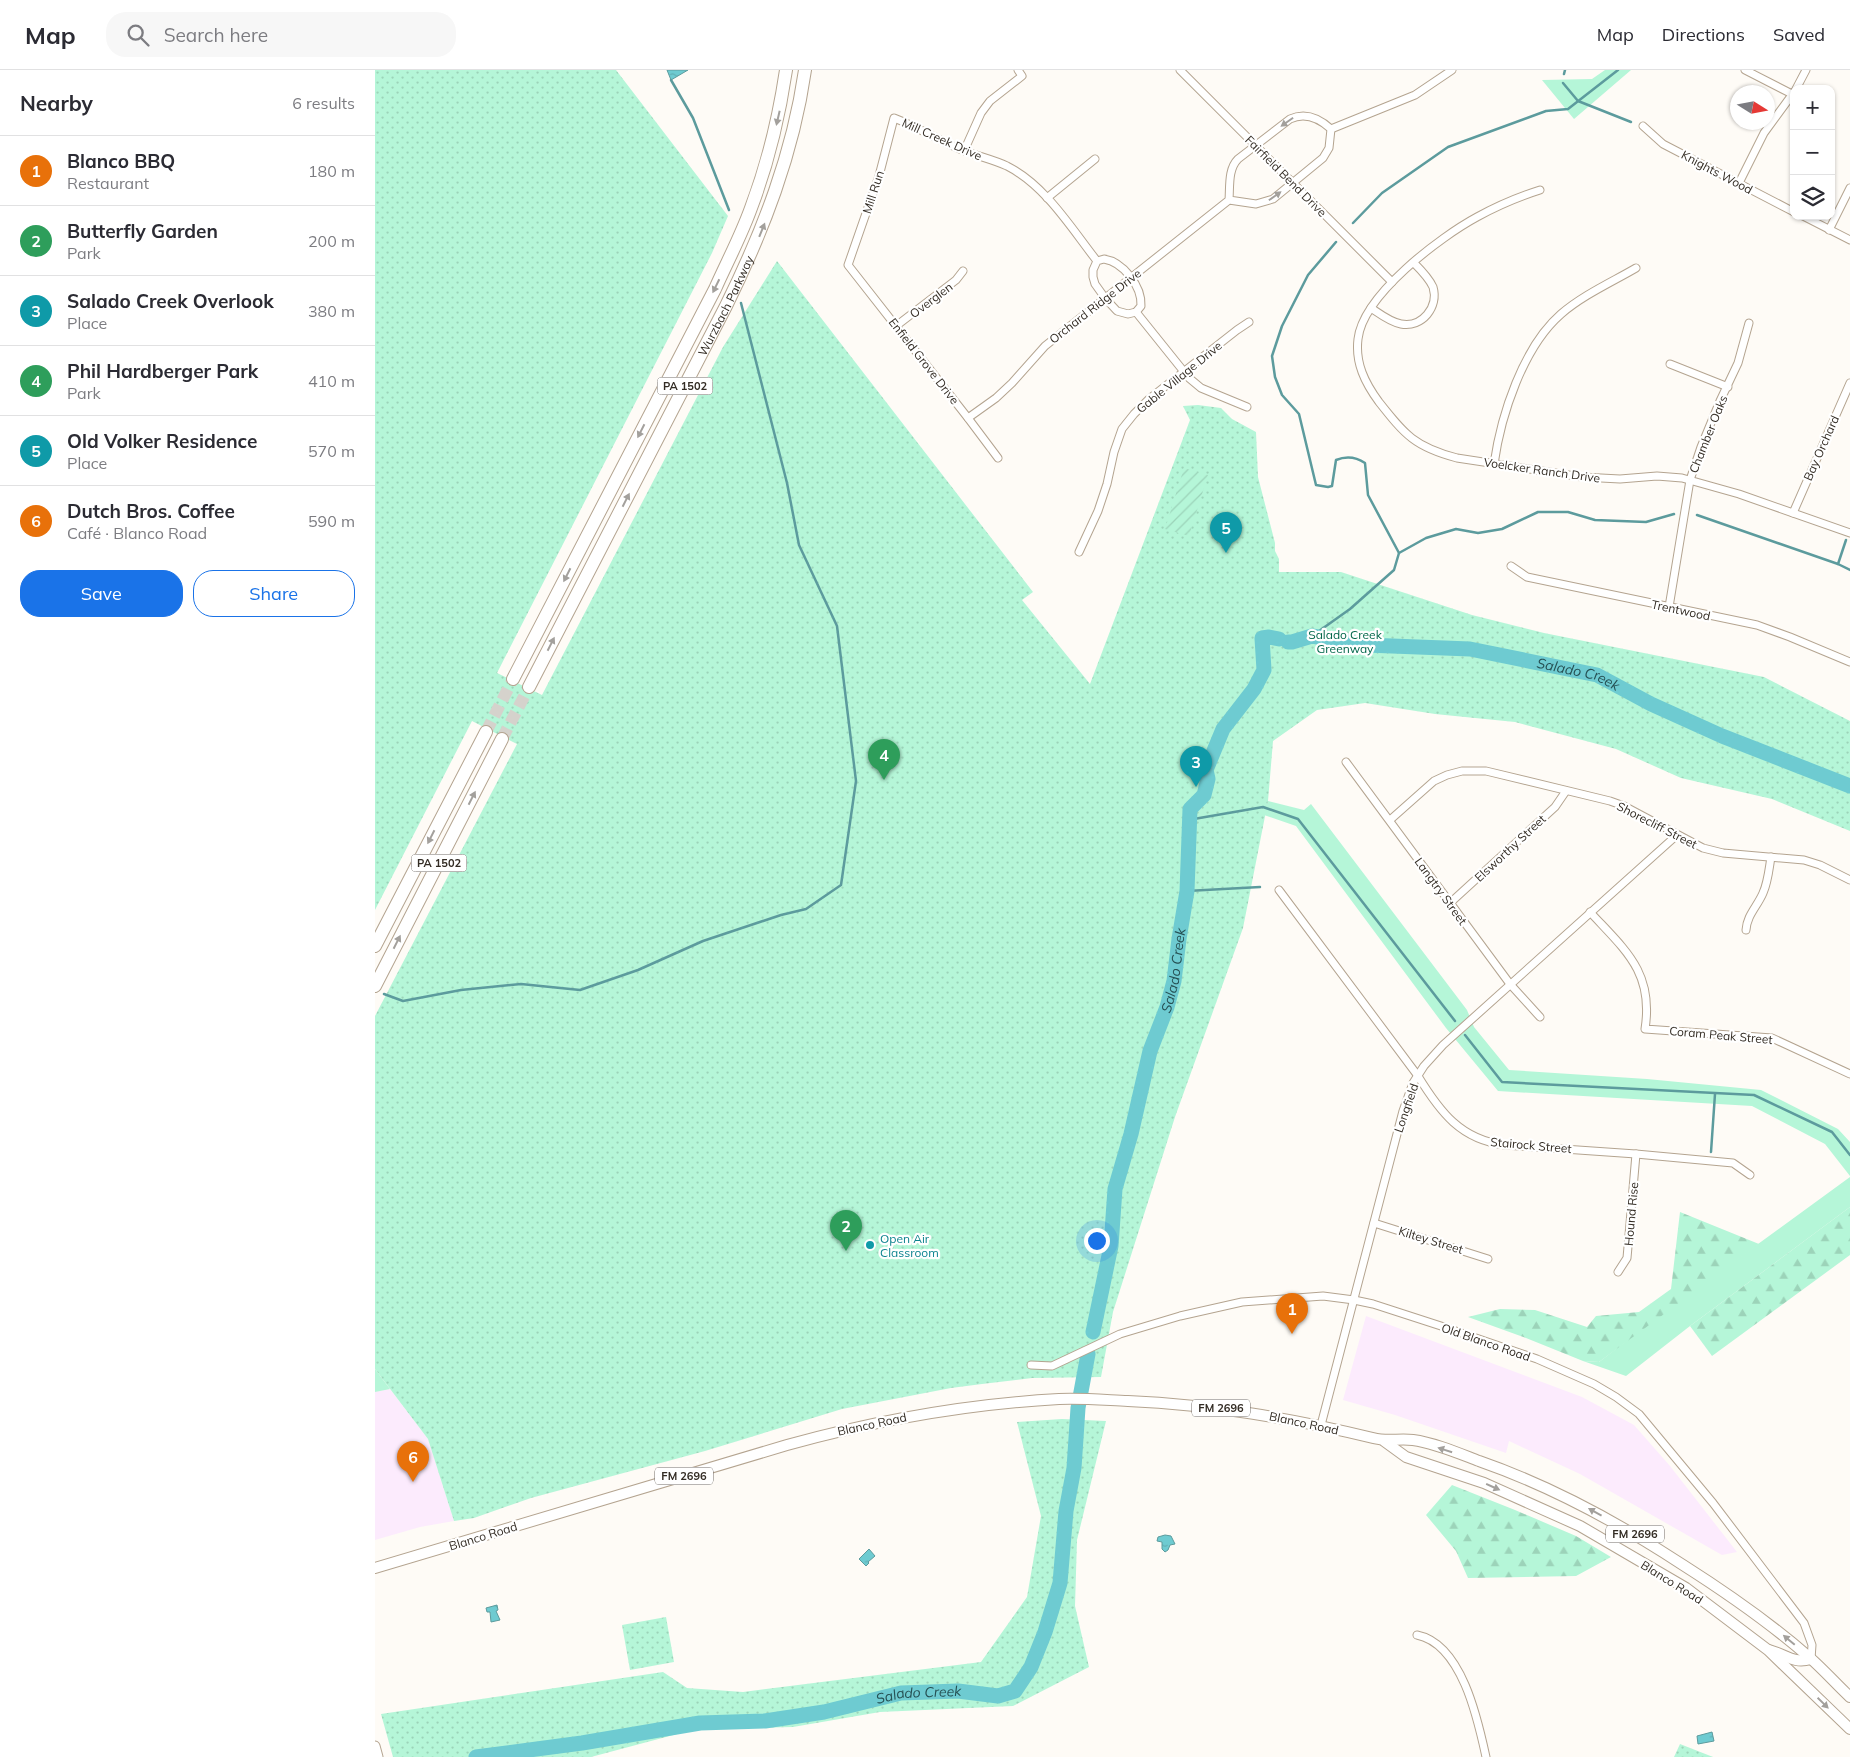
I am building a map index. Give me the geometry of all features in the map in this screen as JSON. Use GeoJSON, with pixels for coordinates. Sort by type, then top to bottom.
{"type":"FeatureCollection","features":[{"type":"Feature","properties":{"kind":"highway","name":"Wurzbach Parkway"},"geometry":{"type":"LineString","coordinates":[[513,679],[715,289],[739,237],[767,160],[781,106],[787,70]]}},
{"type":"Feature","properties":{"kind":"highway","name":"Wurzbach Parkway"},"geometry":{"type":"LineString","coordinates":[[529,688],[753,251],[772,204],[788,152],[805,70]]}},
{"type":"Feature","properties":{"kind":"highway","name":"PA 1502"},"geometry":{"type":"LineString","coordinates":[[375,946],[486,732]]}},
{"type":"Feature","properties":{"kind":"highway","name":"PA 1502"},"geometry":{"type":"LineString","coordinates":[[375,986],[502,739]]}},
{"type":"Feature","properties":{"kind":"main road","name":"Blanco Road"},"geometry":{"type":"LineString","coordinates":[[376,1567],[845,1429],[909,1416],[996,1404],[1061,1399],[1119,1400],[1227,1409],[1321,1425],[1384,1441],[1411,1440],[1465,1456],[1536,1483],[1634,1534],[1749,1608],[1811,1659],[1850,1697]]}},
{"type":"Feature","properties":{"kind":"main road","name":"Blanco Road"},"geometry":{"type":"LineString","coordinates":[[1384,1441],[1405,1457],[1484,1483],[1580,1526],[1686,1588],[1768,1650],[1850,1729]]}},
{"type":"Feature","properties":{"kind":"main road"},"geometry":{"type":"LineString","coordinates":[[1768,1650],[1784,1654],[1801,1662],[1811,1659]]}},
{"type":"Feature","properties":{"kind":"street","name":"Fairfield Bend Drive"},"geometry":{"type":"LineString","coordinates":[[1180,70],[1392,282]]}},
{"type":"Feature","properties":{"kind":"street"},"geometry":{"type":"LineString","coordinates":[[1331,129],[1415,95],[1452,70]]}},
{"type":"Feature","properties":{"kind":"street"},"geometry":{"type":"LineString","coordinates":[[1745,70],[1790,90]]}},
{"type":"Feature","properties":{"kind":"street"},"geometry":{"type":"LineString","coordinates":[[1798,85],[1806,70]]}},
{"type":"Feature","properties":{"kind":"street"},"geometry":{"type":"LineString","coordinates":[[964,151],[981,113],[990,101],[1020,73]]}},
{"type":"Feature","properties":{"kind":"street"},"geometry":{"type":"LineString","coordinates":[[1739,184],[1764,133],[1790,97]]}},
{"type":"Feature","properties":{"kind":"street"},"geometry":{"type":"LineString","coordinates":[[1296,116],[1315,118],[1331,129],[1329,148],[1323,158],[1273,199],[1265,203],[1256,204],[1229,200],[1233,164],[1290,119],[1296,116]]}},
{"type":"Feature","properties":{"kind":"street","name":"Mill Creek Drive"},"geometry":{"type":"LineString","coordinates":[[894,118],[964,151],[1009,167],[1032,183],[1047,198],[1097,261]]}},
{"type":"Feature","properties":{"kind":"street","name":"Mill Run"},"geometry":{"type":"LineString","coordinates":[[848,265],[871,200],[894,118]]}},
{"type":"Feature","properties":{"kind":"street","name":"Knights Wood"},"geometry":{"type":"LineString","coordinates":[[1643,126],[1663,144],[1790,210]]}},
{"type":"Feature","properties":{"kind":"street"},"geometry":{"type":"LineString","coordinates":[[1047,198],[1095,159]]}},
{"type":"Feature","properties":{"kind":"street"},"geometry":{"type":"LineString","coordinates":[[1829,230],[1850,188]]}},
{"type":"Feature","properties":{"kind":"street","name":"Voelcker Ranch Drive"},"geometry":{"type":"LineString","coordinates":[[1540,190],[1502,204],[1451,233],[1392,282],[1364,319],[1358,339],[1358,359],[1368,386],[1398,426],[1421,445],[1438,453],[1494,464],[1582,477],[1620,479],[1657,476],[1690,480],[1850,533]]}},
{"type":"Feature","properties":{"kind":"street","name":"Orchard Ridge Drive"},"geometry":{"type":"LineString","coordinates":[[969,418],[1012,384],[1045,346],[1229,200]]}},
{"type":"Feature","properties":{"kind":"street"},"geometry":{"type":"LineString","coordinates":[[1810,220],[1850,240]]}},
{"type":"Feature","properties":{"kind":"street"},"geometry":{"type":"LineString","coordinates":[[1104,259],[1121,266],[1131,278],[1140,291],[1142,298],[1141,306],[1137,312],[1128,314],[1117,311],[1105,298],[1095,284],[1093,270],[1097,261],[1104,259]]}},
{"type":"Feature","properties":{"kind":"street"},"geometry":{"type":"LineString","coordinates":[[1371,308],[1389,319],[1403,324],[1416,323],[1423,319],[1432,306],[1433,289],[1429,280],[1414,262]]}},
{"type":"Feature","properties":{"kind":"street","name":"Enfield Grove Drive"},"geometry":{"type":"LineString","coordinates":[[848,265],[969,418],[997,458]]}},
{"type":"Feature","properties":{"kind":"street"},"geometry":{"type":"LineString","coordinates":[[1494,464],[1499,433],[1519,378],[1531,350],[1541,334],[1571,305],[1636,268]]}},
{"type":"Feature","properties":{"kind":"street","name":"Overglen"},"geometry":{"type":"LineString","coordinates":[[896,326],[956,280],[963,271]]}},
{"type":"Feature","properties":{"kind":"street"},"geometry":{"type":"LineString","coordinates":[[1137,312],[1183,372],[1201,388],[1247,408]]}},
{"type":"Feature","properties":{"kind":"street","name":"Gable Village Drive"},"geometry":{"type":"LineString","coordinates":[[1079,552],[1098,511],[1107,484],[1114,452],[1123,429],[1141,406],[1249,322]]}},
{"type":"Feature","properties":{"kind":"street","name":"Chamber Oaks"},"geometry":{"type":"LineString","coordinates":[[1669,607],[1690,480],[1719,401],[1728,386],[1744,346],[1749,323]]}},
{"type":"Feature","properties":{"kind":"street"},"geometry":{"type":"LineString","coordinates":[[1670,364],[1728,386]]}},
{"type":"Feature","properties":{"kind":"street","name":"Bay Orchard"},"geometry":{"type":"LineString","coordinates":[[1793,513],[1850,383]]}},
{"type":"Feature","properties":{"kind":"street","name":"Trentwood"},"geometry":{"type":"LineString","coordinates":[[1511,566],[1527,578],[1757,625],[1850,662]]}},
{"type":"Feature","properties":{"kind":"street","name":"Langtry Street"},"geometry":{"type":"LineString","coordinates":[[1346,762],[1510,984],[1540,1017]]}},
{"type":"Feature","properties":{"kind":"street","name":"Shorecliff Street"},"geometry":{"type":"LineString","coordinates":[[1389,820],[1434,781],[1447,774],[1462,771],[1485,771],[1624,806],[1699,846],[1717,851],[1812,862],[1850,880]]}},
{"type":"Feature","properties":{"kind":"street","name":"Elsworthy Street"},"geometry":{"type":"LineString","coordinates":[[1450,903],[1555,807],[1566,791]]}},
{"type":"Feature","properties":{"kind":"street","name":"Longfield"},"geometry":{"type":"LineString","coordinates":[[1321,1425],[1403,1111],[1413,1083],[1424,1066],[1443,1045],[1677,835]]}},
{"type":"Feature","properties":{"kind":"street"},"geometry":{"type":"LineString","coordinates":[[1746,930],[1750,914],[1765,886],[1771,857]]}},
{"type":"Feature","properties":{"kind":"street","name":"Stairock Street"},"geometry":{"type":"LineString","coordinates":[[1279,890],[1418,1076],[1432,1100],[1463,1131],[1479,1139],[1505,1145],[1733,1163],[1750,1175]]}},
{"type":"Feature","properties":{"kind":"street","name":"Coram Peak Street"},"geometry":{"type":"LineString","coordinates":[[1590,912],[1626,951],[1637,966],[1644,982],[1647,1000],[1645,1029],[1772,1038],[1850,1074]]}},
{"type":"Feature","properties":{"kind":"street","name":"Hound Rise"},"geometry":{"type":"LineString","coordinates":[[1618,1272],[1627,1258],[1636,1154]]}},
{"type":"Feature","properties":{"kind":"street","name":"Kiltey Street"},"geometry":{"type":"LineString","coordinates":[[1374,1223],[1488,1259]]}},
{"type":"Feature","properties":{"kind":"street","name":"Old Blanco Road"},"geometry":{"type":"LineString","coordinates":[[1031,1365],[1052,1366],[1113,1337],[1210,1308],[1243,1302],[1323,1296],[1373,1304],[1537,1359],[1595,1384],[1639,1414],[1713,1503],[1803,1623],[1812,1645],[1811,1659]]}},
{"type":"Feature","properties":{"kind":"street"},"geometry":{"type":"LineString","coordinates":[[1417,1635],[1426,1637],[1438,1644],[1451,1660],[1475,1710],[1486,1757]]}},
{"type":"Feature","properties":{"kind":"street"},"geometry":{"type":"LineString","coordinates":[[375,1746],[378,1757]]}},
{"type":"Feature","properties":{"kind":"shaded area"},"geometry":{"type":"Polygon","coordinates":[[[1366,1316],[1582,1397],[1634,1425],[1670,1466],[1737,1552],[1722,1555],[1580,1474],[1509,1441],[1506,1453],[1395,1415],[1343,1400],[1366,1316]]]}},
{"type":"Feature","properties":{"kind":"shaded area"},"geometry":{"type":"Polygon","coordinates":[[[390,1389],[428,1439],[454,1521],[420,1527],[375,1540],[375,1392],[390,1389]]]}},
{"type":"Feature","properties":{"kind":"green space","name":"Salado Creek Greenway"},"geometry":{"type":"Polygon","coordinates":[[[375,70],[616,70],[728,216],[712,253],[497,673],[542,695],[723,347],[777,261],[1033,592],[1022,600],[1090,684],[1190,420],[1183,406],[1198,405],[1221,408],[1232,419],[1256,432],[1258,477],[1275,543],[1275,551],[1279,559],[1279,572],[1341,572],[1472,615],[1544,633],[1764,677],[1850,721],[1850,831],[1772,799],[1681,778],[1616,749],[1515,722],[1435,714],[1365,703],[1317,710],[1273,741],[1268,801],[1243,928],[1175,1117],[1113,1312],[1101,1377],[1032,1378],[982,1384],[951,1388],[842,1409],[705,1451],[531,1498],[474,1518],[454,1521],[428,1439],[375,1369],[375,1016],[517,744],[472,721],[375,910],[375,70]]]}},
{"type":"Feature","properties":{"kind":"green space"},"geometry":{"type":"Polygon","coordinates":[[[1605,70],[1631,70],[1574,119],[1542,80],[1592,79],[1605,70]]]}},
{"type":"Feature","properties":{"kind":"green space"},"geometry":{"type":"Polygon","coordinates":[[[1184,468],[1208,475],[1189,536],[1165,529],[1184,468]]]}},
{"type":"Feature","properties":{"kind":"green space"},"geometry":{"type":"Polygon","coordinates":[[[1268,801],[1304,810],[1311,804],[1467,1010],[1474,1027],[1509,1070],[1647,1079],[1761,1090],[1838,1129],[1850,1142],[1850,1176],[1825,1144],[1752,1106],[1498,1091],[1446,1028],[1296,826],[1264,815],[1268,801]]]}},
{"type":"Feature","properties":{"kind":"green space"},"geometry":{"type":"Polygon","coordinates":[[[1850,1177],[1850,1207],[1626,1376],[1583,1361],[1599,1362],[1850,1177]]]}},
{"type":"Feature","properties":{"kind":"green space"},"geometry":{"type":"Polygon","coordinates":[[[1850,1207],[1850,1255],[1712,1356],[1690,1326],[1850,1207]]]}},
{"type":"Feature","properties":{"kind":"green space"},"geometry":{"type":"Polygon","coordinates":[[[1680,1212],[1759,1244],[1599,1362],[1583,1361],[1468,1317],[1500,1309],[1535,1310],[1587,1327],[1596,1316],[1639,1312],[1671,1289],[1680,1212]]]}},
{"type":"Feature","properties":{"kind":"green space"},"geometry":{"type":"Polygon","coordinates":[[[375,1369],[390,1389],[375,1392],[375,1369]]]}},
{"type":"Feature","properties":{"kind":"green space"},"geometry":{"type":"Polygon","coordinates":[[[1062,1419],[1106,1421],[1077,1540],[1075,1606],[1089,1667],[1013,1706],[880,1712],[793,1727],[696,1729],[591,1757],[393,1757],[381,1714],[663,1672],[687,1688],[743,1692],[981,1662],[1027,1597],[1041,1516],[1017,1422],[1062,1419]]]}},
{"type":"Feature","properties":{"kind":"green space"},"geometry":{"type":"Polygon","coordinates":[[[1452,1485],[1576,1536],[1611,1557],[1576,1576],[1468,1578],[1456,1551],[1426,1515],[1452,1485]]]}},
{"type":"Feature","properties":{"kind":"green space"},"geometry":{"type":"Polygon","coordinates":[[[666,1617],[674,1662],[630,1670],[622,1625],[666,1617]]]}},
{"type":"Feature","properties":{"kind":"green space"},"geometry":{"type":"Polygon","coordinates":[[[1680,1744],[1713,1757],[1674,1757],[1680,1744]]]}},
{"type":"Feature","properties":{"kind":"water"},"geometry":{"type":"Polygon","coordinates":[[[667,70],[688,70],[671,80],[667,70]]]}},
{"type":"Feature","properties":{"kind":"water"},"geometry":{"type":"Polygon","coordinates":[[[1171,1536],[1175,1544],[1170,1545],[1165,1552],[1162,1549],[1162,1542],[1157,1541],[1158,1537],[1171,1536]]]}},
{"type":"Feature","properties":{"kind":"water"},"geometry":{"type":"Polygon","coordinates":[[[869,1549],[875,1556],[866,1566],[859,1559],[869,1549]]]}},
{"type":"Feature","properties":{"kind":"water"},"geometry":{"type":"Polygon","coordinates":[[[497,1605],[498,1610],[496,1611],[500,1620],[491,1622],[490,1612],[487,1612],[486,1608],[497,1605]]]}},
{"type":"Feature","properties":{"kind":"water"},"geometry":{"type":"Polygon","coordinates":[[[1712,1732],[1714,1741],[1698,1744],[1697,1736],[1712,1732]]]}},
{"type":"Feature","properties":{"kind":"waterway"},"geometry":{"type":"LineString","coordinates":[[1564,74],[1565,70]]}},
{"type":"Feature","properties":{"kind":"waterway"},"geometry":{"type":"LineString","coordinates":[[1353,223],[1382,193],[1448,147],[1546,111],[1568,109],[1618,70]]}},
{"type":"Feature","properties":{"kind":"waterway"},"geometry":{"type":"LineString","coordinates":[[671,80],[693,118],[729,210]]}},
{"type":"Feature","properties":{"kind":"waterway"},"geometry":{"type":"LineString","coordinates":[[1563,83],[1578,101],[1631,122]]}},
{"type":"Feature","properties":{"kind":"waterway"},"geometry":{"type":"LineString","coordinates":[[1336,242],[1308,275],[1282,326],[1272,356],[1275,377],[1282,395],[1299,414],[1316,485],[1332,486],[1336,460],[1351,458],[1365,463],[1368,495],[1399,553]]}},
{"type":"Feature","properties":{"kind":"waterway"},"geometry":{"type":"LineString","coordinates":[[384,994],[403,1001],[461,990],[521,984],[580,990],[638,970],[703,941],[781,915],[806,909],[841,885],[856,781],[837,626],[799,545],[787,483],[741,303]]}},
{"type":"Feature","properties":{"kind":"waterway"},"geometry":{"type":"LineString","coordinates":[[1312,636],[1350,609],[1394,570],[1399,553],[1426,538],[1456,529],[1478,533],[1502,529],[1538,512],[1568,512],[1595,520],[1646,522],[1674,514]]}},
{"type":"Feature","properties":{"kind":"waterway"},"geometry":{"type":"LineString","coordinates":[[1697,515],[1838,564],[1850,570]]}},
{"type":"Feature","properties":{"kind":"waterway"},"geometry":{"type":"LineString","coordinates":[[1838,564],[1846,540]]}},
{"type":"Feature","properties":{"kind":"waterway","name":"Salado Creek"},"geometry":{"type":"LineString","coordinates":[[1288,642],[1312,636],[1366,645],[1470,649],[1597,675],[1651,704],[1722,736],[1850,786]]}},
{"type":"Feature","properties":{"kind":"waterway","name":"Salado Creek"},"geometry":{"type":"LineString","coordinates":[[1093,1332],[1111,1246],[1115,1189],[1131,1134],[1150,1051],[1167,1007],[1174,981],[1187,891],[1190,809],[1204,795],[1208,779],[1206,770],[1223,729],[1254,689],[1264,670],[1262,638],[1279,639]]}},
{"type":"Feature","properties":{"kind":"waterway"},"geometry":{"type":"LineString","coordinates":[[1188,820],[1263,807],[1298,819],[1455,1021]]}},
{"type":"Feature","properties":{"kind":"waterway"},"geometry":{"type":"LineString","coordinates":[[1187,891],[1260,887]]}},
{"type":"Feature","properties":{"kind":"waterway"},"geometry":{"type":"LineString","coordinates":[[1465,1035],[1502,1082],[1754,1095],[1832,1132],[1850,1155]]}},
{"type":"Feature","properties":{"kind":"waterway"},"geometry":{"type":"LineString","coordinates":[[1711,1152],[1715,1094]]}},
{"type":"Feature","properties":{"kind":"waterway","name":"Salado Creek"},"geometry":{"type":"LineString","coordinates":[[476,1757],[582,1743],[700,1723],[765,1721],[824,1712],[901,1693],[958,1691],[998,1696],[1015,1691],[1031,1667],[1045,1632],[1060,1583],[1066,1511],[1074,1468],[1078,1408],[1088,1354]]}},
{"type":"Feature","properties":{"kind":"tunnel"},"geometry":{"type":"LineString","coordinates":[[486,732],[513,679]]}},
{"type":"Feature","properties":{"kind":"tunnel"},"geometry":{"type":"LineString","coordinates":[[502,739],[529,687]]}},
{"type":"Feature","properties":{"kind":"place","name":"Old Volker Residence"},"geometry":{"type":"Point","coordinates":[1226,553]}},
{"type":"Feature","properties":{"kind":"place","name":"Phil Hardberger Park"},"geometry":{"type":"Point","coordinates":[884,780]}},
{"type":"Feature","properties":{"kind":"place","name":"Salado Creek Overlook"},"geometry":{"type":"Point","coordinates":[1196,787]}},
{"type":"Feature","properties":{"kind":"place","name":"Open Air Classroom"},"geometry":{"type":"Point","coordinates":[870,1245]}},
{"type":"Feature","properties":{"kind":"place","name":"Butterfly Garden"},"geometry":{"type":"Point","coordinates":[846,1251]}},
{"type":"Feature","properties":{"kind":"place","name":"Blanco BBQ"},"geometry":{"type":"Point","coordinates":[1292,1334]}},
{"type":"Feature","properties":{"kind":"place","name":"Dutch Bros. Coffee"},"geometry":{"type":"Point","coordinates":[413,1482]}}]}
